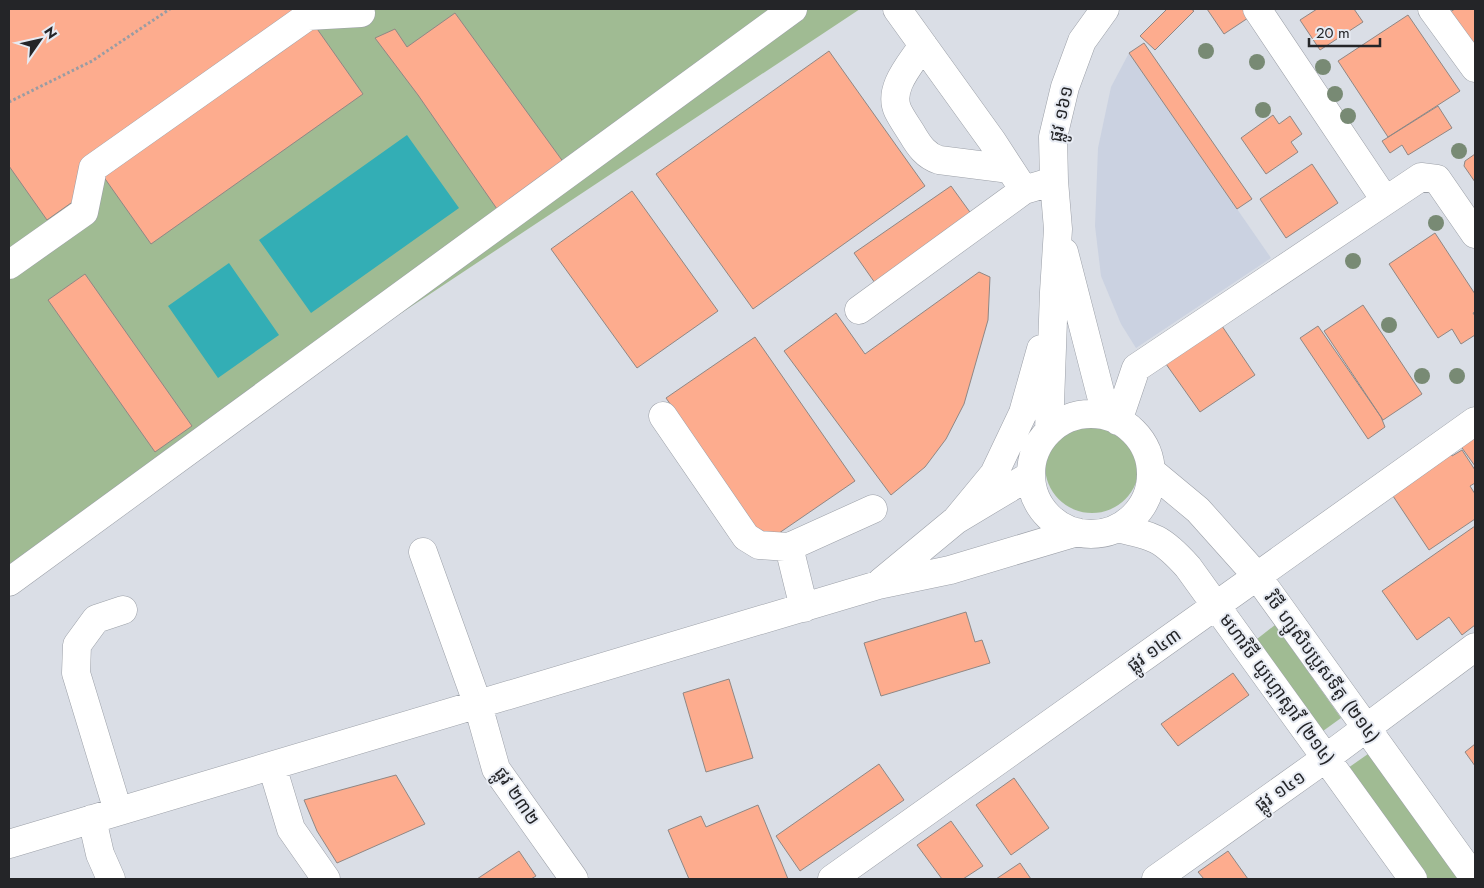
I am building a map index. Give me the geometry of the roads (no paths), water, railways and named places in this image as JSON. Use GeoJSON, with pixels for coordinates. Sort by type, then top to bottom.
{"type":"FeatureCollection","features":[{"type":"Feature","properties":{"kind":"street"},"geometry":{"type":"LineString","coordinates":[[9,582],[793,9]]}},
{"type":"Feature","properties":{"kind":"street"},"geometry":{"type":"LineString","coordinates":[[897,9],[1017,179]]}},
{"type":"Feature","properties":{"kind":"street","name":"ផ្លូវ ១៦១"},"geometry":{"type":"LineString","coordinates":[[1049,430],[1058,229],[1052,137],[1066,87],[1082,41],[1104,9]]}},
{"type":"Feature","properties":{"kind":"street"},"geometry":{"type":"LineString","coordinates":[[1257,9],[1385,200]]}},
{"type":"Feature","properties":{"kind":"street"},"geometry":{"type":"LineString","coordinates":[[1432,9],[1475,68]]}},
{"type":"Feature","properties":{"kind":"street"},"geometry":{"type":"LineString","coordinates":[[9,265],[84,212],[93,168],[308,16],[361,13]]}},
{"type":"Feature","properties":{"kind":"street"},"geometry":{"type":"LineString","coordinates":[[923,45],[897,86],[895,99],[897,109],[920,147],[931,157],[940,160],[1017,179],[1054,181]]}},
{"type":"Feature","properties":{"kind":"street"},"geometry":{"type":"LineString","coordinates":[[1112,418],[1136,368],[1420,177],[1437,179],[1475,234]]}},
{"type":"Feature","properties":{"kind":"street"},"geometry":{"type":"LineString","coordinates":[[859,310],[1017,179]]}},
{"type":"Feature","properties":{"kind":"street","name":"ផ្លូវ ១៦១"},"geometry":{"type":"LineString","coordinates":[[1058,229],[1112,418]]}},
{"type":"Feature","properties":{"kind":"street"},"geometry":{"type":"LineString","coordinates":[[956,520],[994,474],[1022,413],[1044,339],[1054,292]]}},
{"type":"Feature","properties":{"kind":"street"},"geometry":{"type":"LineString","coordinates":[[1092,413],[1112,418],[1132,430],[1142,442],[1148,456],[1151,471],[1150,487],[1145,500],[1138,512],[1128,521],[1117,528],[1097,534],[1077,532],[1058,525],[1044,511],[1034,492],[1031,475],[1032,459],[1039,444],[1049,430],[1065,419],[1092,413]]}},
{"type":"Feature","properties":{"kind":"street"},"geometry":{"type":"LineString","coordinates":[[663,416],[746,536],[759,545],[789,547],[872,509]]}},
{"type":"Feature","properties":{"kind":"street","name":"ផ្លូវ ១៤៣"},"geometry":{"type":"LineString","coordinates":[[832,879],[1475,421]]}},
{"type":"Feature","properties":{"kind":"street","name":"វិថី ហ្សូសិបប្រូសទីតូ (២១៤)"},"geometry":{"type":"LineString","coordinates":[[1151,471],[1198,510],[1257,576],[1475,879]]}},
{"type":"Feature","properties":{"kind":"street"},"geometry":{"type":"LineString","coordinates":[[878,585],[956,520],[1031,475]]}},
{"type":"Feature","properties":{"kind":"street","name":"មហាវិថី យូហ្គោស្លាវី (២១៤)"},"geometry":{"type":"LineString","coordinates":[[1117,528],[1151,535],[1171,548],[1188,567],[1413,879]]}},
{"type":"Feature","properties":{"kind":"street"},"geometry":{"type":"LineString","coordinates":[[9,844],[878,585],[950,570],[1044,544],[1077,532]]}},
{"type":"Feature","properties":{"kind":"street"},"geometry":{"type":"LineString","coordinates":[[789,547],[804,608]]}},
{"type":"Feature","properties":{"kind":"street","name":"ផ្លូវ ២៣២"},"geometry":{"type":"LineString","coordinates":[[424,552],[478,705],[496,769],[574,879]]}},
{"type":"Feature","properties":{"kind":"street"},"geometry":{"type":"LineString","coordinates":[[118,811],[76,673],[76,664],[77,645],[96,619],[124,610]]}},
{"type":"Feature","properties":{"kind":"street","name":"ផ្លូវ ១៤១"},"geometry":{"type":"LineString","coordinates":[[1156,879],[1326,758],[1475,647]]}},
{"type":"Feature","properties":{"kind":"street"},"geometry":{"type":"LineString","coordinates":[[272,766],[291,829],[326,879]]}},
{"type":"Feature","properties":{"kind":"street"},"geometry":{"type":"LineString","coordinates":[[92,819],[100,854],[111,879]]}},
{"type":"Feature","properties":{"kind":"water"},"geometry":{"type":"Polygon","coordinates":[[[407,135],[459,208],[311,313],[259,240],[407,135]]]}},
{"type":"Feature","properties":{"kind":"water"},"geometry":{"type":"Polygon","coordinates":[[[229,263],[279,335],[218,378],[168,306],[229,263]]]}}]}
